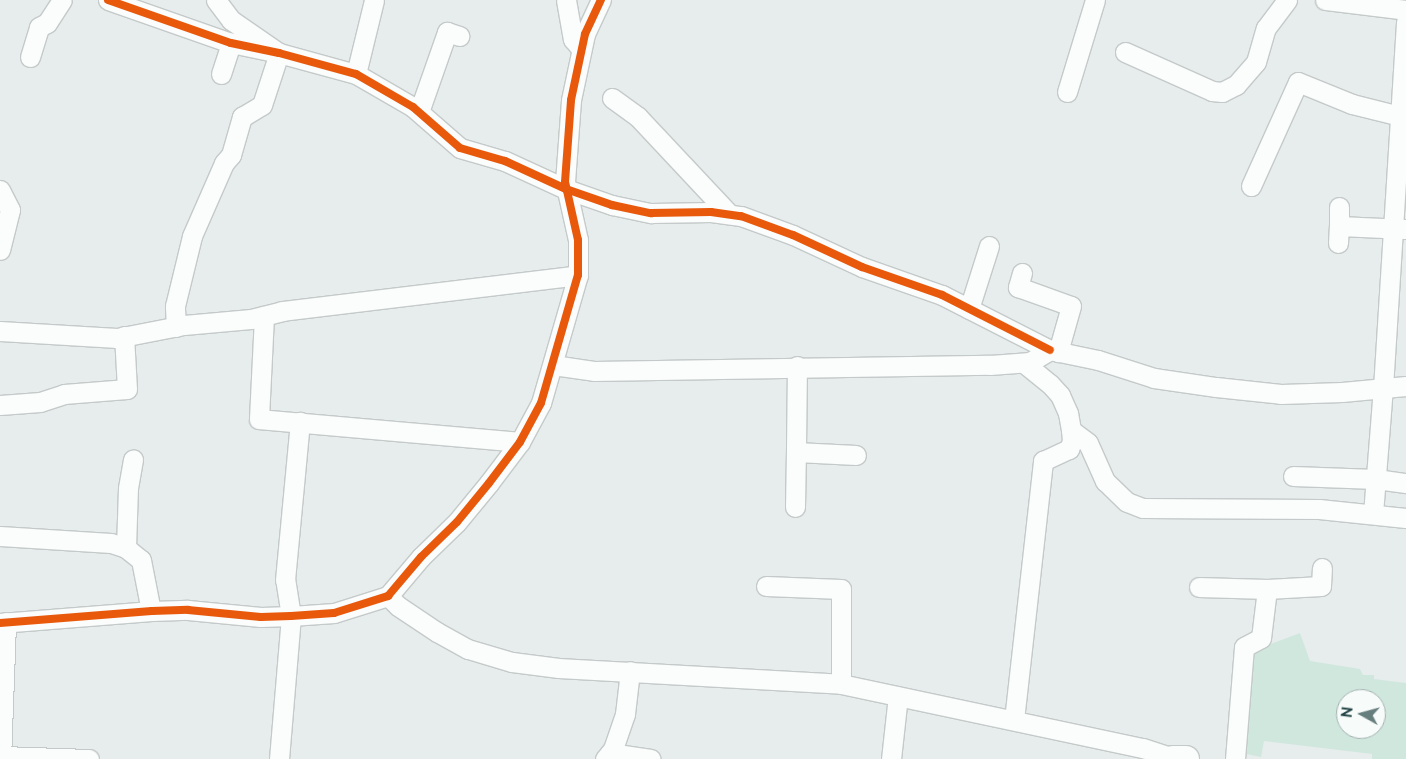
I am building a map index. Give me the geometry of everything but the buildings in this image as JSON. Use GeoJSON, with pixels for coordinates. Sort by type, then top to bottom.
{"type":"FeatureCollection","features":[{"type":"Feature","properties":{"kind":"street"},"geometry":{"type":"LineString","coordinates":[[30,57],[39,27],[47,23],[62,0]]}},
{"type":"Feature","properties":{"kind":"street"},"geometry":{"type":"LineString","coordinates":[[108,0],[231,43],[279,53],[356,74],[419,112],[460,148],[505,161],[566,189],[612,205],[651,213],[729,214],[742,216],[793,235],[862,267],[942,295],[1054,351],[1098,360],[1154,378],[1281,394],[1342,392],[1406,386]]}},
{"type":"Feature","properties":{"kind":"street"},"geometry":{"type":"LineString","coordinates":[[216,0],[231,20],[279,53]]}},
{"type":"Feature","properties":{"kind":"street"},"geometry":{"type":"LineString","coordinates":[[356,74],[374,0]]}},
{"type":"Feature","properties":{"kind":"street"},"geometry":{"type":"LineString","coordinates":[[566,0],[573,39],[582,49]]}},
{"type":"Feature","properties":{"kind":"street"},"geometry":{"type":"LineString","coordinates":[[89,759],[2,758],[3,622],[188,610],[261,617],[291,616],[334,613],[388,596],[421,556],[457,522],[520,442],[541,403],[578,275],[578,240],[566,189],[571,100],[585,34],[601,0]]}},
{"type":"Feature","properties":{"kind":"street"},"geometry":{"type":"LineString","coordinates":[[1067,92],[1095,0]]}},
{"type":"Feature","properties":{"kind":"street"},"geometry":{"type":"LineString","coordinates":[[1125,52],[1212,91],[1222,92],[1236,85],[1256,62],[1266,28],[1287,0]]}},
{"type":"Feature","properties":{"kind":"street"},"geometry":{"type":"LineString","coordinates":[[1325,0],[1406,10]]}},
{"type":"Feature","properties":{"kind":"street"},"geometry":{"type":"LineString","coordinates":[[1373,514],[1383,388],[1400,229],[1400,116],[1406,22]]}},
{"type":"Feature","properties":{"kind":"street"},"geometry":{"type":"LineString","coordinates":[[419,112],[447,32],[459,36]]}},
{"type":"Feature","properties":{"kind":"street"},"geometry":{"type":"LineString","coordinates":[[221,74],[231,43]]}},
{"type":"Feature","properties":{"kind":"street"},"geometry":{"type":"LineString","coordinates":[[176,327],[175,306],[192,236],[224,163],[231,155],[242,117],[262,106],[279,53]]}},
{"type":"Feature","properties":{"kind":"street"},"geometry":{"type":"LineString","coordinates":[[1250,186],[1298,82],[1352,104],[1400,116]]}},
{"type":"Feature","properties":{"kind":"street"},"geometry":{"type":"LineString","coordinates":[[612,98],[638,118],[729,214]]}},
{"type":"Feature","properties":{"kind":"street"},"geometry":{"type":"LineString","coordinates":[[0,190],[10,210],[0,250]]}},
{"type":"Feature","properties":{"kind":"street"},"geometry":{"type":"LineString","coordinates":[[1339,207],[1338,235],[1400,229]]}},
{"type":"Feature","properties":{"kind":"street"},"geometry":{"type":"LineString","coordinates":[[969,309],[990,246]]}},
{"type":"Feature","properties":{"kind":"street"},"geometry":{"type":"LineString","coordinates":[[553,365],[594,370],[1030,362],[1054,351],[1071,306],[1018,287],[1022,272]]}},
{"type":"Feature","properties":{"kind":"street"},"geometry":{"type":"LineString","coordinates":[[0,331],[108,338],[176,327],[251,319],[282,311],[578,275]]}},
{"type":"Feature","properties":{"kind":"street"},"geometry":{"type":"LineString","coordinates":[[264,316],[259,418],[520,442]]}},
{"type":"Feature","properties":{"kind":"street"},"geometry":{"type":"LineString","coordinates":[[0,406],[40,402],[64,394],[127,389],[124,336]]}},
{"type":"Feature","properties":{"kind":"street"},"geometry":{"type":"LineString","coordinates":[[1014,720],[1043,461],[1069,449],[1072,441],[1068,413],[1060,395],[1050,384],[1024,363]]}},
{"type":"Feature","properties":{"kind":"street"},"geometry":{"type":"LineString","coordinates":[[795,507],[797,366]]}},
{"type":"Feature","properties":{"kind":"street"},"geometry":{"type":"LineString","coordinates":[[279,759],[291,616],[285,580],[300,422]]}},
{"type":"Feature","properties":{"kind":"street"},"geometry":{"type":"LineString","coordinates":[[1071,430],[1088,443],[1105,481],[1117,495],[1127,502],[1143,508],[1319,509],[1406,518]]}},
{"type":"Feature","properties":{"kind":"street"},"geometry":{"type":"LineString","coordinates":[[796,452],[856,455]]}},
{"type":"Feature","properties":{"kind":"street"},"geometry":{"type":"LineString","coordinates":[[126,548],[128,488],[133,459]]}},
{"type":"Feature","properties":{"kind":"street"},"geometry":{"type":"LineString","coordinates":[[1292,476],[1376,479],[1406,483]]}},
{"type":"Feature","properties":{"kind":"street"},"geometry":{"type":"LineString","coordinates":[[0,536],[102,542],[126,548],[141,560],[151,611]]}},
{"type":"Feature","properties":{"kind":"street"},"geometry":{"type":"LineString","coordinates":[[1199,587],[1268,589],[1321,586],[1322,568]]}},
{"type":"Feature","properties":{"kind":"street"},"geometry":{"type":"LineString","coordinates":[[766,586],[841,588],[841,684]]}},
{"type":"Feature","properties":{"kind":"street"},"geometry":{"type":"LineString","coordinates":[[1235,759],[1244,647],[1262,638],[1268,589]]}},
{"type":"Feature","properties":{"kind":"street"},"geometry":{"type":"LineString","coordinates":[[388,596],[398,606],[437,632],[468,648],[512,662],[558,668],[841,684],[1143,748],[1178,759]]}},
{"type":"Feature","properties":{"kind":"street"},"geometry":{"type":"LineString","coordinates":[[630,671],[625,714],[608,756],[651,759]]}},
{"type":"Feature","properties":{"kind":"street"},"geometry":{"type":"LineString","coordinates":[[890,759],[898,696]]}},
{"type":"Feature","properties":{"kind":"green space"},"geometry":{"type":"Polygon","coordinates":[[[1300,633],[1310,661],[1360,669],[1363,675],[1374,675],[1374,679],[1406,683],[1406,759],[1372,759],[1372,754],[1264,741],[1261,757],[1241,753],[1249,652],[1300,633]]]}},
{"type":"Feature","properties":{"kind":"cycle path"},"geometry":{"type":"LineString","coordinates":[[108,0],[231,43],[279,53],[356,74],[413,107],[460,148],[505,161],[566,189],[612,205],[651,213],[711,212],[741,216],[793,235],[862,267],[942,295],[1050,350]]}},
{"type":"Feature","properties":{"kind":"cycle path"},"geometry":{"type":"LineString","coordinates":[[0,623],[188,610],[261,617],[291,616],[334,613],[388,596],[421,557],[457,522],[489,483],[520,442],[541,403],[578,275],[578,240],[565,182],[571,100],[585,34],[601,0]]}}]}
